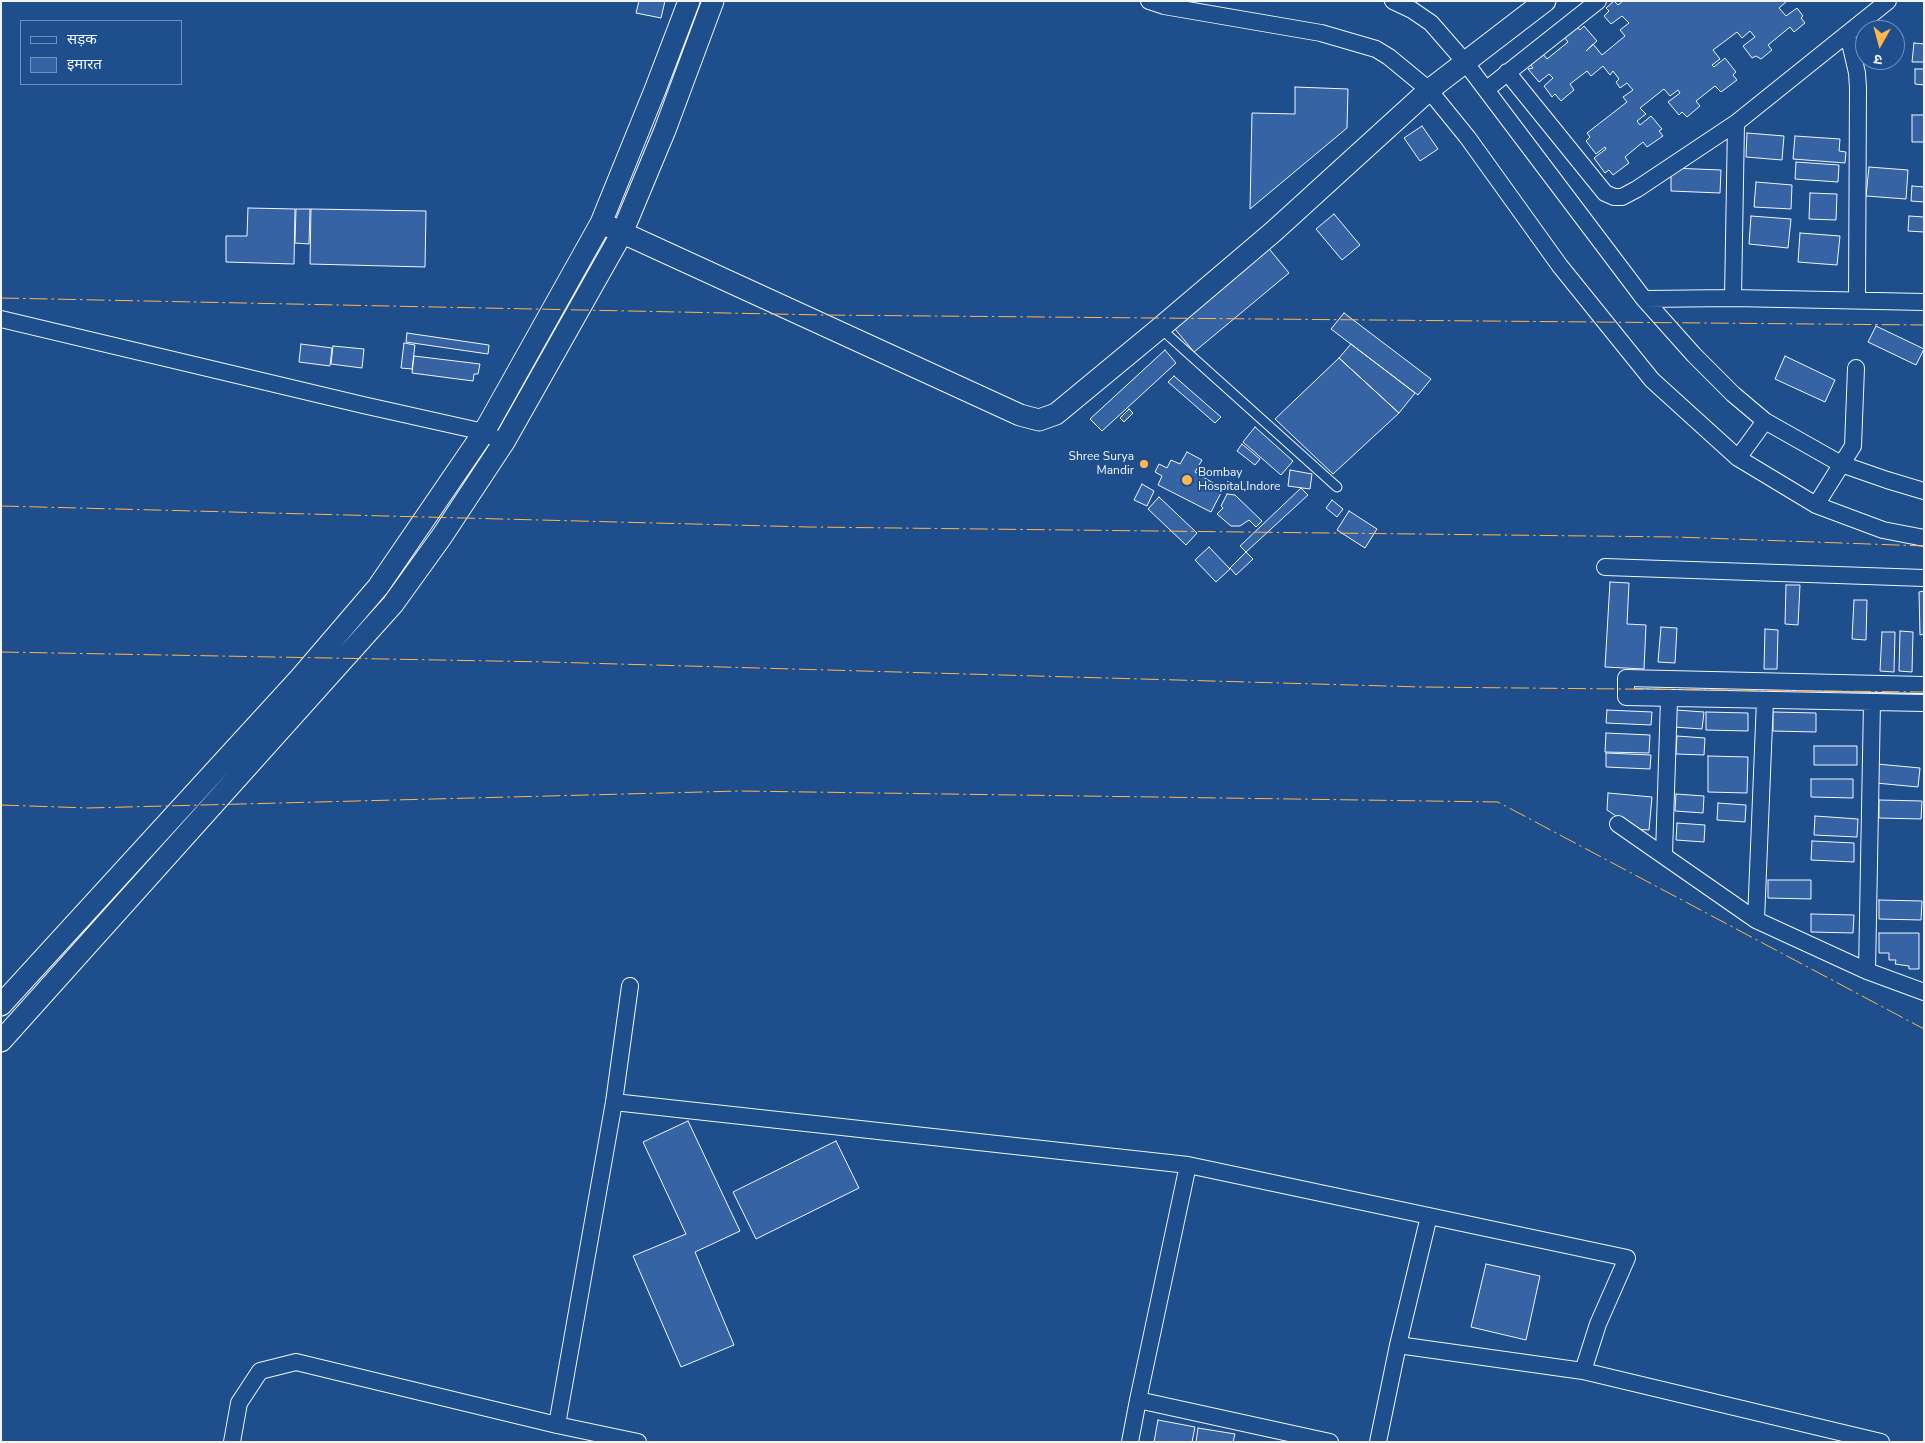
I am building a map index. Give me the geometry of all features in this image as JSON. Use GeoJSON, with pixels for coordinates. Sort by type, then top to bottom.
{"type":"FeatureCollection","features":[{"type":"Feature","properties":{"kind":"street"},"geometry":{"type":"LineString","coordinates":[[1,1005],[300,678],[378,587],[484,432],[601,223],[655,90],[688,1]]}},
{"type":"Feature","properties":{"kind":"street"},"geometry":{"type":"LineString","coordinates":[[1,1041],[393,604],[442,536],[504,442],[622,233],[665,130],[713,1]]}},
{"type":"Feature","properties":{"kind":"street"},"geometry":{"type":"LineString","coordinates":[[1393,1],[1412,10],[1431,23],[1465,62],[1644,299],[1700,361],[1733,394],[1765,421],[1841,464],[1924,491]]}},
{"type":"Feature","properties":{"kind":"street"},"geometry":{"type":"LineString","coordinates":[[601,223],[1011,412],[1040,420],[1056,414],[1160,328],[1273,232],[1429,90],[1545,1]]}},
{"type":"Feature","properties":{"kind":"street"},"geometry":{"type":"LineString","coordinates":[[1487,89],[1598,1]]}},
{"type":"Feature","properties":{"kind":"street"},"geometry":{"type":"LineString","coordinates":[[1507,72],[1605,193],[1614,197],[1622,197],[1736,123],[1888,1]]}},
{"type":"Feature","properties":{"kind":"street"},"geometry":{"type":"LineString","coordinates":[[1160,3],[1321,33],[1376,49],[1389,57],[1429,90],[1468,138],[1560,266],[1652,380],[1738,458],[1816,504],[1883,530],[1924,538]]}},
{"type":"Feature","properties":{"kind":"street"},"geometry":{"type":"LineString","coordinates":[[1846,35],[1857,73],[1858,88],[1857,300]]}},
{"type":"Feature","properties":{"kind":"street"},"geometry":{"type":"LineString","coordinates":[[1733,298],[1736,123]]}},
{"type":"Feature","properties":{"kind":"street"},"geometry":{"type":"LineString","coordinates":[[1644,299],[1733,298],[1924,302]]}},
{"type":"Feature","properties":{"kind":"street"},"geometry":{"type":"LineString","coordinates":[[1,319],[363,406],[484,432],[504,442]]}},
{"type":"Feature","properties":{"kind":"street"},"geometry":{"type":"LineString","coordinates":[[1816,504],[1855,440],[1856,368]]}},
{"type":"Feature","properties":{"kind":"street"},"geometry":{"type":"LineString","coordinates":[[1738,458],[1765,421]]}},
{"type":"Feature","properties":{"kind":"street"},"geometry":{"type":"LineString","coordinates":[[1605,567],[1924,578]]}},
{"type":"Feature","properties":{"kind":"street"},"geometry":{"type":"LineString","coordinates":[[1924,685],[1626,678],[1626,696],[1668,699],[1924,703]]}},
{"type":"Feature","properties":{"kind":"street"},"geometry":{"type":"LineString","coordinates":[[1664,854],[1668,699]]}},
{"type":"Feature","properties":{"kind":"street"},"geometry":{"type":"LineString","coordinates":[[1756,920],[1765,700]]}},
{"type":"Feature","properties":{"kind":"street"},"geometry":{"type":"LineString","coordinates":[[1868,971],[1872,702]]}},
{"type":"Feature","properties":{"kind":"street"},"geometry":{"type":"LineString","coordinates":[[1618,824],[1664,854],[1756,920],[1868,971],[1924,992]]}},
{"type":"Feature","properties":{"kind":"street"},"geometry":{"type":"LineString","coordinates":[[557,1425],[614,1102],[630,986]]}},
{"type":"Feature","properties":{"kind":"street"},"geometry":{"type":"LineString","coordinates":[[614,1102],[1188,1165],[1627,1258],[1598,1324],[1583,1371]]}},
{"type":"Feature","properties":{"kind":"street"},"geometry":{"type":"LineString","coordinates":[[1130,1442],[1188,1165]]}},
{"type":"Feature","properties":{"kind":"street"},"geometry":{"type":"LineString","coordinates":[[1378,1442],[1398,1345],[1429,1216]]}},
{"type":"Feature","properties":{"kind":"street"},"geometry":{"type":"LineString","coordinates":[[1398,1345],[1583,1371],[1881,1442]]}},
{"type":"Feature","properties":{"kind":"street"},"geometry":{"type":"LineString","coordinates":[[232,1442],[239,1403],[260,1371],[296,1362],[557,1425],[638,1442]]}},
{"type":"Feature","properties":{"kind":"street"},"geometry":{"type":"LineString","coordinates":[[1138,1400],[1330,1442]]}},
{"type":"Feature","properties":{"kind":"lane"},"geometry":{"type":"LineString","coordinates":[[1160,328],[1337,487]]}},
{"type":"Feature","properties":{"kind":"building"},"geometry":{"type":"Polygon","coordinates":[[[639,1],[665,1],[661,18],[636,13],[639,1]]]}},
{"type":"Feature","properties":{"kind":"building"},"geometry":{"type":"Polygon","coordinates":[[[1614,1],[1618,5],[1623,1],[1787,1],[1779,8],[1786,16],[1797,8],[1803,16],[1801,18],[1805,23],[1794,32],[1790,27],[1768,45],[1772,50],[1761,59],[1756,56],[1752,58],[1743,46],[1755,37],[1750,31],[1742,38],[1737,32],[1713,50],[1720,59],[1712,65],[1714,67],[1725,58],[1736,72],[1733,75],[1737,80],[1721,92],[1715,86],[1696,101],[1700,106],[1687,117],[1682,112],[1679,115],[1668,102],[1680,93],[1678,90],[1670,96],[1664,89],[1640,108],[1646,114],[1637,121],[1640,125],[1651,116],[1662,129],[1659,131],[1663,136],[1647,147],[1643,142],[1625,157],[1629,163],[1613,175],[1609,170],[1605,173],[1594,158],[1606,149],[1605,147],[1596,154],[1586,141],[1590,137],[1587,133],[1627,102],[1623,97],[1633,90],[1627,83],[1620,88],[1616,82],[1619,79],[1613,71],[1610,75],[1603,66],[1591,76],[1587,71],[1570,84],[1574,90],[1561,101],[1555,94],[1552,97],[1544,86],[1553,78],[1549,74],[1539,82],[1528,69],[1533,68],[1530,64],[1542,53],[1547,59],[1568,42],[1564,37],[1577,27],[1580,30],[1584,26],[1597,41],[1593,44],[1602,55],[1625,36],[1620,30],[1629,23],[1622,16],[1611,24],[1604,16],[1609,11],[1606,8],[1614,1]]]}},
{"type":"Feature","properties":{"kind":"building"},"geometry":{"type":"Polygon","coordinates":[[[1914,43],[1924,44],[1924,62],[1912,62],[1914,43]]]}},
{"type":"Feature","properties":{"kind":"building"},"geometry":{"type":"Polygon","coordinates":[[[1915,69],[1924,69],[1924,85],[1915,84],[1915,69]]]}},
{"type":"Feature","properties":{"kind":"building"},"geometry":{"type":"Polygon","coordinates":[[[1295,87],[1348,89],[1347,128],[1250,209],[1252,113],[1295,114],[1295,87]]]}},
{"type":"Feature","properties":{"kind":"building"},"geometry":{"type":"Polygon","coordinates":[[[1912,115],[1924,115],[1924,142],[1912,142],[1912,115]]]}},
{"type":"Feature","properties":{"kind":"building"},"geometry":{"type":"Polygon","coordinates":[[[1422,126],[1438,149],[1420,161],[1404,138],[1422,126]]]}},
{"type":"Feature","properties":{"kind":"building"},"geometry":{"type":"Polygon","coordinates":[[[1747,133],[1784,136],[1782,160],[1746,157],[1747,133]]]}},
{"type":"Feature","properties":{"kind":"building"},"geometry":{"type":"Polygon","coordinates":[[[1795,136],[1840,139],[1839,151],[1846,152],[1845,163],[1793,159],[1795,136]]]}},
{"type":"Feature","properties":{"kind":"building"},"geometry":{"type":"Polygon","coordinates":[[[1796,162],[1839,165],[1838,182],[1795,179],[1796,162]]]}},
{"type":"Feature","properties":{"kind":"building"},"geometry":{"type":"Polygon","coordinates":[[[1869,167],[1908,170],[1906,199],[1866,196],[1869,167]]]}},
{"type":"Feature","properties":{"kind":"building"},"geometry":{"type":"Polygon","coordinates":[[[1671,168],[1721,170],[1720,193],[1671,191],[1671,168]]]}},
{"type":"Feature","properties":{"kind":"building"},"geometry":{"type":"Polygon","coordinates":[[[1756,182],[1792,185],[1791,209],[1754,207],[1756,182]]]}},
{"type":"Feature","properties":{"kind":"building"},"geometry":{"type":"Polygon","coordinates":[[[1912,186],[1924,187],[1924,202],[1911,201],[1912,186]]]}},
{"type":"Feature","properties":{"kind":"building"},"geometry":{"type":"Polygon","coordinates":[[[1810,193],[1837,194],[1836,220],[1809,219],[1810,193]]]}},
{"type":"Feature","properties":{"kind":"building"},"geometry":{"type":"Polygon","coordinates":[[[248,208],[295,209],[294,264],[226,262],[226,236],[247,236],[248,208]]]}},
{"type":"Feature","properties":{"kind":"building"},"geometry":{"type":"Polygon","coordinates":[[[296,209],[310,209],[309,244],[295,243],[296,209]]]}},
{"type":"Feature","properties":{"kind":"building"},"geometry":{"type":"Polygon","coordinates":[[[311,209],[426,211],[425,267],[310,264],[311,209]]]}},
{"type":"Feature","properties":{"kind":"building"},"geometry":{"type":"Polygon","coordinates":[[[1334,214],[1360,245],[1342,260],[1316,229],[1334,214]]]}},
{"type":"Feature","properties":{"kind":"building"},"geometry":{"type":"Polygon","coordinates":[[[1751,216],[1791,219],[1788,248],[1749,244],[1751,216]]]}},
{"type":"Feature","properties":{"kind":"building"},"geometry":{"type":"Polygon","coordinates":[[[1909,216],[1924,217],[1924,232],[1908,231],[1909,216]]]}},
{"type":"Feature","properties":{"kind":"building"},"geometry":{"type":"Polygon","coordinates":[[[1800,233],[1840,236],[1837,265],[1798,262],[1800,233]]]}},
{"type":"Feature","properties":{"kind":"building"},"geometry":{"type":"Polygon","coordinates":[[[1266,245],[1289,273],[1194,352],[1170,323],[1266,245]]]}},
{"type":"Feature","properties":{"kind":"building"},"geometry":{"type":"Polygon","coordinates":[[[1344,313],[1431,379],[1418,395],[1331,329],[1344,313]]]}},
{"type":"Feature","properties":{"kind":"building"},"geometry":{"type":"Polygon","coordinates":[[[1876,326],[1924,349],[1916,365],[1868,342],[1876,326]]]}},
{"type":"Feature","properties":{"kind":"building"},"geometry":{"type":"Polygon","coordinates":[[[407,333],[489,345],[488,354],[406,342],[407,333]]]}},
{"type":"Feature","properties":{"kind":"building"},"geometry":{"type":"Polygon","coordinates":[[[404,343],[415,345],[412,369],[401,368],[404,343]]]}},
{"type":"Feature","properties":{"kind":"building"},"geometry":{"type":"Polygon","coordinates":[[[301,344],[332,348],[330,366],[299,362],[301,344]]]}},
{"type":"Feature","properties":{"kind":"building"},"geometry":{"type":"Polygon","coordinates":[[[1351,344],[1415,393],[1399,413],[1339,358],[1351,344]]]}},
{"type":"Feature","properties":{"kind":"building"},"geometry":{"type":"Polygon","coordinates":[[[333,346],[364,349],[362,368],[331,364],[333,346]]]}},
{"type":"Feature","properties":{"kind":"building"},"geometry":{"type":"Polygon","coordinates":[[[1165,350],[1176,363],[1102,431],[1090,419],[1165,350]]]}},
{"type":"Feature","properties":{"kind":"building"},"geometry":{"type":"Polygon","coordinates":[[[414,356],[480,364],[478,374],[474,374],[473,381],[412,373],[414,356]]]}},
{"type":"Feature","properties":{"kind":"building"},"geometry":{"type":"Polygon","coordinates":[[[1785,356],[1835,380],[1825,402],[1775,379],[1785,356]]]}},
{"type":"Feature","properties":{"kind":"building"},"geometry":{"type":"Polygon","coordinates":[[[1339,358],[1399,413],[1333,474],[1275,419],[1339,358]]]}},
{"type":"Feature","properties":{"kind":"building"},"geometry":{"type":"Polygon","coordinates":[[[1174,376],[1221,417],[1215,423],[1168,382],[1174,376]]]}},
{"type":"Feature","properties":{"kind":"building"},"geometry":{"type":"Polygon","coordinates":[[[1129,409],[1133,413],[1124,422],[1120,418],[1129,409]]]}},
{"type":"Feature","properties":{"kind":"building"},"geometry":{"type":"Polygon","coordinates":[[[1255,427],[1293,461],[1281,475],[1243,442],[1255,427]]]}},
{"type":"Feature","properties":{"kind":"building"},"geometry":{"type":"Polygon","coordinates":[[[1242,444],[1260,459],[1255,465],[1237,451],[1242,444]]]}},
{"type":"Feature","properties":{"kind":"building"},"geometry":{"type":"Polygon","coordinates":[[[1187,452],[1202,460],[1195,472],[1223,489],[1211,512],[1158,485],[1162,476],[1155,472],[1159,464],[1167,468],[1171,460],[1180,464],[1187,452]]]}},
{"type":"Feature","properties":{"kind":"building"},"geometry":{"type":"Polygon","coordinates":[[[1290,470],[1312,474],[1310,489],[1288,486],[1290,470]]]}},
{"type":"Feature","properties":{"kind":"building"},"geometry":{"type":"Polygon","coordinates":[[[1142,484],[1154,491],[1147,506],[1134,500],[1142,484]]]}},
{"type":"Feature","properties":{"kind":"building"},"geometry":{"type":"Polygon","coordinates":[[[1301,488],[1308,495],[1246,552],[1240,546],[1301,488]]]}},
{"type":"Feature","properties":{"kind":"building"},"geometry":{"type":"Polygon","coordinates":[[[1227,494],[1235,495],[1262,521],[1256,527],[1249,520],[1240,526],[1231,526],[1217,514],[1223,508],[1221,506],[1227,494]]]}},
{"type":"Feature","properties":{"kind":"building"},"geometry":{"type":"Polygon","coordinates":[[[1159,497],[1197,533],[1186,545],[1148,509],[1159,497]]]}},
{"type":"Feature","properties":{"kind":"building"},"geometry":{"type":"Polygon","coordinates":[[[1332,500],[1343,509],[1337,517],[1326,508],[1332,500]]]}},
{"type":"Feature","properties":{"kind":"building"},"geometry":{"type":"Polygon","coordinates":[[[1349,511],[1377,529],[1365,548],[1337,530],[1349,511]]]}},
{"type":"Feature","properties":{"kind":"building"},"geometry":{"type":"Polygon","coordinates":[[[1209,547],[1230,569],[1216,582],[1195,560],[1209,547]]]}},
{"type":"Feature","properties":{"kind":"building"},"geometry":{"type":"Polygon","coordinates":[[[1246,552],[1253,559],[1236,575],[1230,568],[1246,552]]]}},
{"type":"Feature","properties":{"kind":"building"},"geometry":{"type":"Polygon","coordinates":[[[1610,582],[1629,583],[1627,624],[1646,625],[1644,669],[1605,667],[1610,582]]]}},
{"type":"Feature","properties":{"kind":"building"},"geometry":{"type":"Polygon","coordinates":[[[1786,585],[1800,585],[1798,625],[1785,624],[1786,585]]]}},
{"type":"Feature","properties":{"kind":"building"},"geometry":{"type":"Polygon","coordinates":[[[1924,591],[1924,634],[1920,635],[1919,592],[1924,591]]]}},
{"type":"Feature","properties":{"kind":"building"},"geometry":{"type":"Polygon","coordinates":[[[1854,600],[1867,600],[1866,640],[1852,639],[1854,600]]]}},
{"type":"Feature","properties":{"kind":"building"},"geometry":{"type":"Polygon","coordinates":[[[1661,627],[1677,628],[1675,663],[1658,662],[1661,627]]]}},
{"type":"Feature","properties":{"kind":"building"},"geometry":{"type":"Polygon","coordinates":[[[1765,629],[1778,630],[1777,669],[1764,669],[1765,629]]]}},
{"type":"Feature","properties":{"kind":"building"},"geometry":{"type":"Polygon","coordinates":[[[1900,631],[1913,632],[1912,672],[1899,671],[1900,631]]]}},
{"type":"Feature","properties":{"kind":"building"},"geometry":{"type":"Polygon","coordinates":[[[1882,632],[1895,632],[1894,672],[1880,671],[1882,632]]]}},
{"type":"Feature","properties":{"kind":"building"},"geometry":{"type":"Polygon","coordinates":[[[1607,710],[1652,712],[1651,725],[1606,723],[1607,710]]]}},
{"type":"Feature","properties":{"kind":"building"},"geometry":{"type":"Polygon","coordinates":[[[1676,710],[1704,712],[1702,729],[1674,727],[1676,710]]]}},
{"type":"Feature","properties":{"kind":"building"},"geometry":{"type":"Polygon","coordinates":[[[1706,712],[1748,713],[1748,731],[1706,730],[1706,712]]]}},
{"type":"Feature","properties":{"kind":"building"},"geometry":{"type":"Polygon","coordinates":[[[1773,712],[1816,713],[1816,732],[1773,731],[1773,712]]]}},
{"type":"Feature","properties":{"kind":"building"},"geometry":{"type":"Polygon","coordinates":[[[1606,733],[1650,735],[1649,753],[1605,752],[1606,733]]]}},
{"type":"Feature","properties":{"kind":"building"},"geometry":{"type":"Polygon","coordinates":[[[1677,736],[1705,738],[1704,755],[1676,754],[1677,736]]]}},
{"type":"Feature","properties":{"kind":"building"},"geometry":{"type":"Polygon","coordinates":[[[1814,746],[1857,746],[1857,765],[1814,765],[1814,746]]]}},
{"type":"Feature","properties":{"kind":"building"},"geometry":{"type":"Polygon","coordinates":[[[1606,753],[1651,755],[1650,769],[1606,767],[1606,753]]]}},
{"type":"Feature","properties":{"kind":"building"},"geometry":{"type":"Polygon","coordinates":[[[1708,756],[1748,757],[1747,793],[1708,792],[1708,756]]]}},
{"type":"Feature","properties":{"kind":"building"},"geometry":{"type":"Polygon","coordinates":[[[1877,764],[1920,768],[1918,787],[1876,783],[1877,764]]]}},
{"type":"Feature","properties":{"kind":"building"},"geometry":{"type":"Polygon","coordinates":[[[1811,779],[1853,779],[1853,798],[1811,797],[1811,779]]]}},
{"type":"Feature","properties":{"kind":"building"},"geometry":{"type":"Polygon","coordinates":[[[1608,793],[1652,797],[1649,830],[1635,829],[1607,810],[1608,793]]]}},
{"type":"Feature","properties":{"kind":"building"},"geometry":{"type":"Polygon","coordinates":[[[1676,794],[1704,796],[1703,813],[1675,811],[1676,794]]]}},
{"type":"Feature","properties":{"kind":"building"},"geometry":{"type":"Polygon","coordinates":[[[1879,800],[1922,801],[1921,819],[1879,818],[1879,800]]]}},
{"type":"Feature","properties":{"kind":"building"},"geometry":{"type":"Polygon","coordinates":[[[1718,803],[1746,805],[1745,822],[1717,820],[1718,803]]]}},
{"type":"Feature","properties":{"kind":"building"},"geometry":{"type":"Polygon","coordinates":[[[1815,816],[1858,819],[1857,837],[1814,835],[1815,816]]]}},
{"type":"Feature","properties":{"kind":"building"},"geometry":{"type":"Polygon","coordinates":[[[1677,823],[1705,825],[1704,842],[1676,840],[1677,823]]]}},
{"type":"Feature","properties":{"kind":"building"},"geometry":{"type":"Polygon","coordinates":[[[1812,841],[1854,843],[1854,862],[1811,860],[1812,841]]]}},
{"type":"Feature","properties":{"kind":"building"},"geometry":{"type":"Polygon","coordinates":[[[1768,880],[1811,880],[1811,899],[1768,898],[1768,880]]]}},
{"type":"Feature","properties":{"kind":"building"},"geometry":{"type":"Polygon","coordinates":[[[1879,900],[1922,901],[1921,920],[1879,919],[1879,900]]]}},
{"type":"Feature","properties":{"kind":"building"},"geometry":{"type":"Polygon","coordinates":[[[1811,914],[1854,915],[1853,933],[1811,932],[1811,914]]]}},
{"type":"Feature","properties":{"kind":"building"},"geometry":{"type":"Polygon","coordinates":[[[1879,933],[1919,933],[1919,969],[1909,969],[1909,966],[1895,964],[1896,960],[1889,960],[1889,953],[1879,953],[1879,933]]]}},
{"type":"Feature","properties":{"kind":"building"},"geometry":{"type":"Polygon","coordinates":[[[688,1121],[740,1231],[695,1252],[734,1345],[681,1367],[633,1256],[686,1234],[643,1142],[688,1121]]]}},
{"type":"Feature","properties":{"kind":"building"},"geometry":{"type":"Polygon","coordinates":[[[836,1141],[859,1188],[756,1239],[733,1192],[836,1141]]]}},
{"type":"Feature","properties":{"kind":"building"},"geometry":{"type":"Polygon","coordinates":[[[1486,1264],[1540,1276],[1526,1340],[1471,1327],[1486,1264]]]}},
{"type":"Feature","properties":{"kind":"building"},"geometry":{"type":"Polygon","coordinates":[[[1158,1420],[1195,1427],[1192,1442],[1154,1442],[1158,1420]]]}},
{"type":"Feature","properties":{"kind":"building"},"geometry":{"type":"Polygon","coordinates":[[[1198,1428],[1235,1434],[1233,1442],[1196,1442],[1198,1428]]]}},
{"type":"Feature","properties":{"kind":"power"},"geometry":{"type":"LineString","coordinates":[[1,298],[823,315],[1924,325]]}},
{"type":"Feature","properties":{"kind":"power"},"geometry":{"type":"LineString","coordinates":[[1,506],[809,527],[1676,537],[1924,546]]}},
{"type":"Feature","properties":{"kind":"power"},"geometry":{"type":"LineString","coordinates":[[1,652],[548,662],[1421,687],[1924,692]]}},
{"type":"Feature","properties":{"kind":"power"},"geometry":{"type":"LineString","coordinates":[[1,805],[88,808],[740,791],[1498,802],[1924,1029]]}},
{"type":"Feature","properties":{"kind":"place","name":"Shree Surya Mandir"},"geometry":{"type":"Point","coordinates":[1144,464]}},
{"type":"Feature","properties":{"kind":"place","name":"Bombay Hospital,Indore"},"geometry":{"type":"Point","coordinates":[1187,480]}}]}
